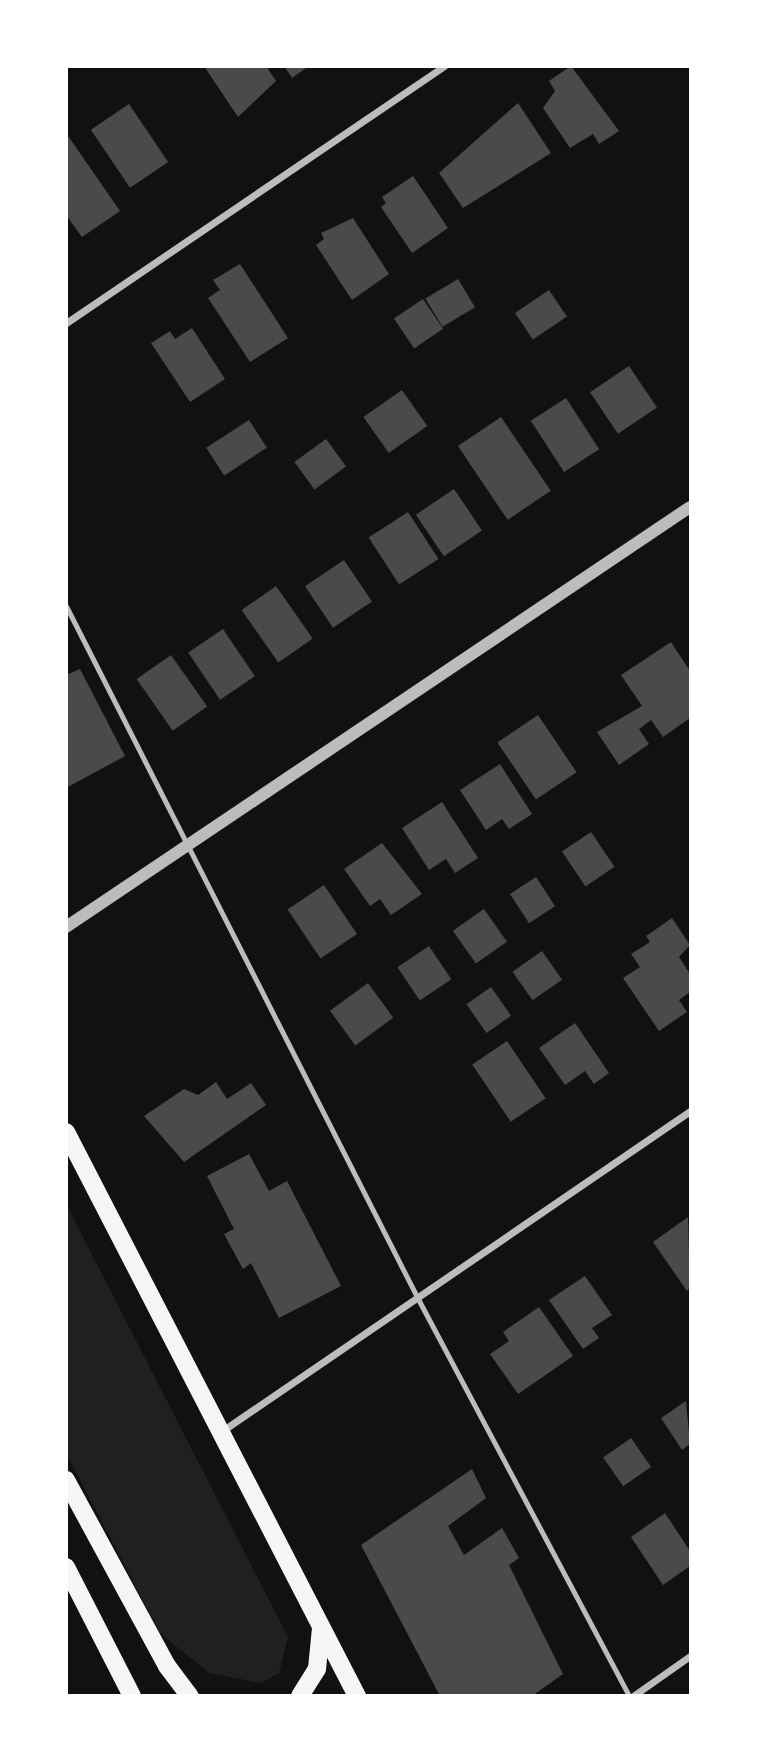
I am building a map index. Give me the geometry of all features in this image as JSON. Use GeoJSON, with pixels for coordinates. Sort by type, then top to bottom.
{"type":"FeatureCollection","features":[{"type":"Feature","properties":{"kind":"main road"},"geometry":{"type":"LineString","coordinates":[[66,1132],[357,1696]]}},
{"type":"Feature","properties":{"kind":"main road"},"geometry":{"type":"LineString","coordinates":[[66,1480],[167,1666],[190,1696]]}},
{"type":"Feature","properties":{"kind":"main road"},"geometry":{"type":"LineString","coordinates":[[66,1567],[132,1696]]}},
{"type":"Feature","properties":{"kind":"main road"},"geometry":{"type":"LineString","coordinates":[[300,1696],[317,1669],[321,1627]]}},
{"type":"Feature","properties":{"kind":"street"},"geometry":{"type":"LineString","coordinates":[[66,323],[444,66]]}},
{"type":"Feature","properties":{"kind":"street"},"geometry":{"type":"LineString","coordinates":[[66,927],[691,507]]}},
{"type":"Feature","properties":{"kind":"street"},"geometry":{"type":"LineString","coordinates":[[222,1431],[691,1111]]}},
{"type":"Feature","properties":{"kind":"street"},"geometry":{"type":"LineString","coordinates":[[631,1696],[691,1656]]}},
{"type":"Feature","properties":{"kind":"lane"},"geometry":{"type":"LineString","coordinates":[[66,606],[417,1297],[631,1696]]}},
{"type":"Feature","properties":{"kind":"shaded area"},"geometry":{"type":"Polygon","coordinates":[[[66,1204],[288,1637],[279,1673],[261,1683],[209,1673],[160,1633],[67,1455],[66,1204]]]}},
{"type":"Feature","properties":{"kind":"building"},"geometry":{"type":"Polygon","coordinates":[[[204,66],[266,66],[276,81],[238,117],[204,66]]]}},
{"type":"Feature","properties":{"kind":"building"},"geometry":{"type":"Polygon","coordinates":[[[284,66],[309,66],[292,78],[284,66]]]}},
{"type":"Feature","properties":{"kind":"building"},"geometry":{"type":"Polygon","coordinates":[[[571,66],[619,131],[599,144],[593,134],[570,148],[543,108],[555,91],[549,81],[571,66]]]}},
{"type":"Feature","properties":{"kind":"building"},"geometry":{"type":"Polygon","coordinates":[[[518,103],[551,153],[463,208],[439,173],[518,103]]]}},
{"type":"Feature","properties":{"kind":"building"},"geometry":{"type":"Polygon","coordinates":[[[129,104],[168,162],[130,188],[91,130],[129,104]]]}},
{"type":"Feature","properties":{"kind":"building"},"geometry":{"type":"Polygon","coordinates":[[[66,133],[120,211],[82,237],[66,215],[66,133]]]}},
{"type":"Feature","properties":{"kind":"building"},"geometry":{"type":"Polygon","coordinates":[[[413,176],[448,228],[412,253],[381,207],[386,203],[382,197],[413,176]]]}},
{"type":"Feature","properties":{"kind":"building"},"geometry":{"type":"Polygon","coordinates":[[[353,218],[389,274],[352,300],[316,245],[324,239],[321,233],[353,218]]]}},
{"type":"Feature","properties":{"kind":"building"},"geometry":{"type":"Polygon","coordinates":[[[240,264],[288,338],[250,362],[208,298],[220,290],[213,280],[240,264]]]}},
{"type":"Feature","properties":{"kind":"building"},"geometry":{"type":"Polygon","coordinates":[[[458,279],[475,307],[442,327],[425,299],[458,279]]]}},
{"type":"Feature","properties":{"kind":"building"},"geometry":{"type":"Polygon","coordinates":[[[549,290],[567,317],[533,339],[515,313],[549,290]]]}},
{"type":"Feature","properties":{"kind":"building"},"geometry":{"type":"Polygon","coordinates":[[[423,299],[443,329],[414,348],[394,319],[423,299]]]}},
{"type":"Feature","properties":{"kind":"building"},"geometry":{"type":"Polygon","coordinates":[[[192,328],[225,379],[190,402],[151,343],[170,331],[175,339],[192,328]]]}},
{"type":"Feature","properties":{"kind":"building"},"geometry":{"type":"Polygon","coordinates":[[[629,366],[657,407],[618,434],[590,392],[629,366]]]}},
{"type":"Feature","properties":{"kind":"building"},"geometry":{"type":"Polygon","coordinates":[[[402,390],[427,426],[389,453],[363,417],[402,390]]]}},
{"type":"Feature","properties":{"kind":"building"},"geometry":{"type":"Polygon","coordinates":[[[566,398],[599,449],[564,472],[531,421],[566,398]]]}},
{"type":"Feature","properties":{"kind":"building"},"geometry":{"type":"Polygon","coordinates":[[[501,417],[551,491],[508,520],[458,446],[501,417]]]}},
{"type":"Feature","properties":{"kind":"building"},"geometry":{"type":"Polygon","coordinates":[[[249,420],[267,448],[224,475],[206,448],[249,420]]]}},
{"type":"Feature","properties":{"kind":"building"},"geometry":{"type":"Polygon","coordinates":[[[326,439],[346,467],[314,489],[294,462],[326,439]]]}},
{"type":"Feature","properties":{"kind":"building"},"geometry":{"type":"Polygon","coordinates":[[[454,489],[482,530],[444,556],[416,515],[454,489]]]}},
{"type":"Feature","properties":{"kind":"building"},"geometry":{"type":"Polygon","coordinates":[[[408,512],[438,559],[399,585],[369,538],[408,512]]]}},
{"type":"Feature","properties":{"kind":"building"},"geometry":{"type":"Polygon","coordinates":[[[344,560],[372,601],[333,628],[305,586],[344,560]]]}},
{"type":"Feature","properties":{"kind":"building"},"geometry":{"type":"Polygon","coordinates":[[[276,586],[313,638],[278,663],[242,610],[276,586]]]}},
{"type":"Feature","properties":{"kind":"building"},"geometry":{"type":"Polygon","coordinates":[[[223,629],[255,676],[220,700],[188,652],[223,629]]]}},
{"type":"Feature","properties":{"kind":"building"},"geometry":{"type":"Polygon","coordinates":[[[671,642],[690,671],[690,718],[663,737],[651,720],[639,729],[649,744],[619,765],[597,732],[642,706],[621,675],[671,642]]]}},
{"type":"Feature","properties":{"kind":"building"},"geometry":{"type":"Polygon","coordinates":[[[171,655],[207,707],[173,731],[137,679],[171,655]]]}},
{"type":"Feature","properties":{"kind":"building"},"geometry":{"type":"Polygon","coordinates":[[[80,669],[125,756],[66,788],[66,675],[80,669]]]}},
{"type":"Feature","properties":{"kind":"building"},"geometry":{"type":"Polygon","coordinates":[[[538,715],[577,772],[536,800],[497,742],[538,715]]]}},
{"type":"Feature","properties":{"kind":"building"},"geometry":{"type":"Polygon","coordinates":[[[500,764],[532,814],[509,829],[502,819],[486,830],[460,790],[500,764]]]}},
{"type":"Feature","properties":{"kind":"building"},"geometry":{"type":"Polygon","coordinates":[[[442,802],[478,858],[455,873],[446,859],[429,870],[402,828],[442,802]]]}},
{"type":"Feature","properties":{"kind":"building"},"geometry":{"type":"Polygon","coordinates":[[[591,832],[614,867],[585,886],[562,852],[591,832]]]}},
{"type":"Feature","properties":{"kind":"building"},"geometry":{"type":"Polygon","coordinates":[[[382,843],[422,894],[391,915],[380,899],[370,906],[344,869],[382,843]]]}},
{"type":"Feature","properties":{"kind":"building"},"geometry":{"type":"Polygon","coordinates":[[[536,877],[555,906],[529,923],[510,894],[536,877]]]}},
{"type":"Feature","properties":{"kind":"building"},"geometry":{"type":"Polygon","coordinates":[[[324,885],[357,934],[321,959],[288,910],[324,885]]]}},
{"type":"Feature","properties":{"kind":"building"},"geometry":{"type":"Polygon","coordinates":[[[484,909],[507,942],[476,964],[453,931],[484,909]]]}},
{"type":"Feature","properties":{"kind":"building"},"geometry":{"type":"Polygon","coordinates":[[[672,918],[690,945],[679,957],[690,974],[690,992],[679,1000],[687,1012],[659,1031],[623,978],[640,967],[631,954],[650,942],[646,936],[672,918]]]}},
{"type":"Feature","properties":{"kind":"building"},"geometry":{"type":"Polygon","coordinates":[[[429,946],[451,979],[420,1000],[397,967],[429,946]]]}},
{"type":"Feature","properties":{"kind":"building"},"geometry":{"type":"Polygon","coordinates":[[[542,951],[562,980],[533,1000],[513,972],[542,951]]]}},
{"type":"Feature","properties":{"kind":"building"},"geometry":{"type":"Polygon","coordinates":[[[368,983],[393,1018],[355,1045],[330,1011],[368,983]]]}},
{"type":"Feature","properties":{"kind":"building"},"geometry":{"type":"Polygon","coordinates":[[[491,987],[511,1016],[487,1033],[466,1004],[491,987]]]}},
{"type":"Feature","properties":{"kind":"building"},"geometry":{"type":"Polygon","coordinates":[[[575,1023],[609,1073],[594,1084],[585,1071],[565,1085],[539,1048],[575,1023]]]}},
{"type":"Feature","properties":{"kind":"building"},"geometry":{"type":"Polygon","coordinates":[[[507,1041],[546,1098],[511,1122],[472,1064],[507,1041]]]}},
{"type":"Feature","properties":{"kind":"building"},"geometry":{"type":"Polygon","coordinates":[[[216,1082],[227,1099],[251,1083],[266,1105],[184,1162],[144,1116],[184,1089],[198,1095],[216,1082]]]}},
{"type":"Feature","properties":{"kind":"building"},"geometry":{"type":"Polygon","coordinates":[[[249,1154],[269,1191],[287,1181],[341,1286],[279,1318],[251,1263],[243,1269],[224,1234],[234,1229],[207,1176],[249,1154]]]}},
{"type":"Feature","properties":{"kind":"building"},"geometry":{"type":"Polygon","coordinates":[[[688,1217],[690,1288],[687,1291],[653,1242],[688,1217]]]}},
{"type":"Feature","properties":{"kind":"building"},"geometry":{"type":"Polygon","coordinates":[[[585,1276],[612,1315],[592,1328],[599,1338],[583,1349],[549,1300],[585,1276]]]}},
{"type":"Feature","properties":{"kind":"building"},"geometry":{"type":"Polygon","coordinates":[[[539,1307],[573,1356],[518,1394],[490,1354],[509,1341],[503,1332],[539,1307]]]}},
{"type":"Feature","properties":{"kind":"building"},"geometry":{"type":"Polygon","coordinates":[[[686,1401],[690,1444],[682,1450],[661,1418],[686,1401]]]}},
{"type":"Feature","properties":{"kind":"building"},"geometry":{"type":"Polygon","coordinates":[[[631,1438],[651,1467],[623,1486],[603,1458],[631,1438]]]}},
{"type":"Feature","properties":{"kind":"building"},"geometry":{"type":"Polygon","coordinates":[[[472,1469],[486,1498],[448,1526],[464,1555],[502,1528],[519,1558],[509,1565],[563,1674],[532,1696],[440,1696],[361,1545],[472,1469]]]}},
{"type":"Feature","properties":{"kind":"building"},"geometry":{"type":"Polygon","coordinates":[[[665,1513],[690,1551],[690,1566],[663,1585],[631,1537],[665,1513]]]}}]}
